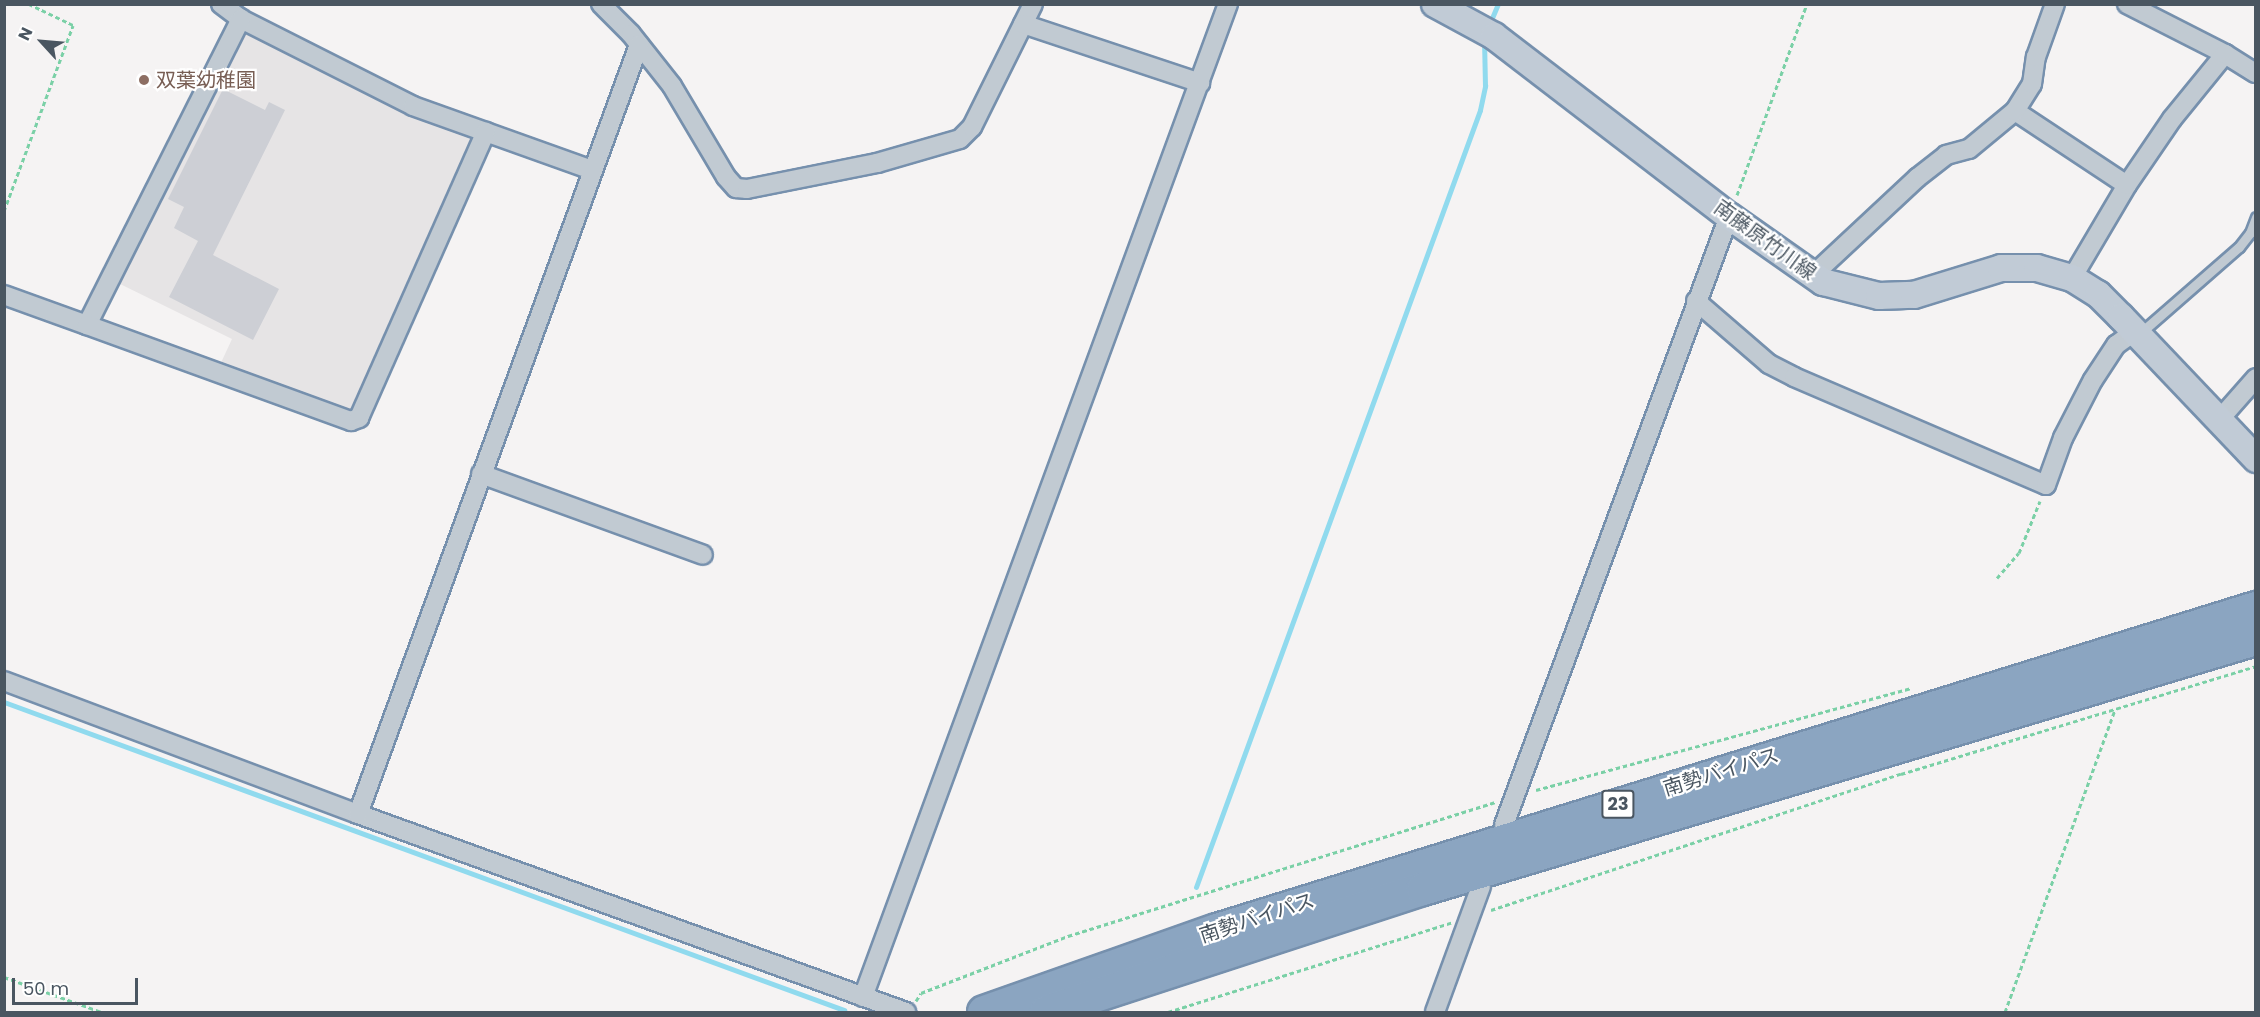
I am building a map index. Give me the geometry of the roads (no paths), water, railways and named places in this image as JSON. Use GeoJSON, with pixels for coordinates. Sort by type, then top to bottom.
{"type":"FeatureCollection","features":[{"type":"Feature","properties":{"kind":"highway","name":"南勢バイパス"},"geometry":{"type":"LineString","coordinates":[[984,1012],[1228,926],[2256,608]]}},
{"type":"Feature","properties":{"kind":"highway","name":"南勢バイパス"},"geometry":{"type":"LineString","coordinates":[[1046,1012],[1423,889],[2256,639]]}},
{"type":"Feature","properties":{"kind":"main road","name":"南藤原竹川線"},"geometry":{"type":"LineString","coordinates":[[1435,4],[1487,32],[1729,216],[1812,276],[1850,291],[1879,296],[1914,295],[2001,268],[2037,268],[2072,278],[2098,294],[2256,459]]}},
{"type":"Feature","properties":{"kind":"street"},"geometry":{"type":"LineString","coordinates":[[221,4],[241,19],[413,106],[592,170]]}},
{"type":"Feature","properties":{"kind":"street"},"geometry":{"type":"LineString","coordinates":[[601,4],[639,45],[672,86],[726,177],[736,188],[747,189],[877,164],[960,139],[972,127],[1033,4]]}},
{"type":"Feature","properties":{"kind":"street"},"geometry":{"type":"LineString","coordinates":[[863,997],[1228,4]]}},
{"type":"Feature","properties":{"kind":"street"},"geometry":{"type":"LineString","coordinates":[[1812,276],[1917,178],[1946,155],[1969,149],[2015,111],[2032,84],[2036,57],[2055,4]]}},
{"type":"Feature","properties":{"kind":"street"},"geometry":{"type":"LineString","coordinates":[[2127,4],[2225,54],[2256,73]]}},
{"type":"Feature","properties":{"kind":"street"},"geometry":{"type":"LineString","coordinates":[[87,325],[241,19]]}},
{"type":"Feature","properties":{"kind":"street"},"geometry":{"type":"LineString","coordinates":[[1023,24],[1200,83]]}},
{"type":"Feature","properties":{"kind":"street"},"geometry":{"type":"LineString","coordinates":[[358,814],[639,45]]}},
{"type":"Feature","properties":{"kind":"street"},"geometry":{"type":"LineString","coordinates":[[2072,278],[2127,184],[2172,119],[2225,54]]}},
{"type":"Feature","properties":{"kind":"street"},"geometry":{"type":"LineString","coordinates":[[2015,111],[2127,184]]}},
{"type":"Feature","properties":{"kind":"street"},"geometry":{"type":"LineString","coordinates":[[4,295],[351,421],[359,418],[486,132]]}},
{"type":"Feature","properties":{"kind":"street"},"geometry":{"type":"LineString","coordinates":[[1504,825],[1729,216]]}},
{"type":"Feature","properties":{"kind":"street"},"geometry":{"type":"LineString","coordinates":[[1696,301],[1769,364],[1794,377],[2046,485],[2063,438],[2093,380],[2116,345],[2135,331]]}},
{"type":"Feature","properties":{"kind":"street"},"geometry":{"type":"LineString","coordinates":[[2219,420],[2256,378]]}},
{"type":"Feature","properties":{"kind":"street"},"geometry":{"type":"LineString","coordinates":[[481,474],[703,555]]}},
{"type":"Feature","properties":{"kind":"street"},"geometry":{"type":"LineString","coordinates":[[4,681],[358,814],[863,997],[910,1008]]}},
{"type":"Feature","properties":{"kind":"street"},"geometry":{"type":"LineString","coordinates":[[1435,1012],[1481,886]]}},
{"type":"Feature","properties":{"kind":"lane"},"geometry":{"type":"LineString","coordinates":[[2135,331],[2146,328],[2240,248],[2250,233],[2256,217]]}},
{"type":"Feature","properties":{"kind":"waterway"},"geometry":{"type":"LineString","coordinates":[[1489,25],[1498,4]]}},
{"type":"Feature","properties":{"kind":"waterway"},"geometry":{"type":"LineString","coordinates":[[1196,887],[1480,110],[1485,86],[1484,40]]}},
{"type":"Feature","properties":{"kind":"waterway"},"geometry":{"type":"LineString","coordinates":[[4,702],[844,1010]]}},
{"type":"Feature","properties":{"kind":"place","name":"双葉幼稚園"},"geometry":{"type":"Point","coordinates":[144,80]}}]}
